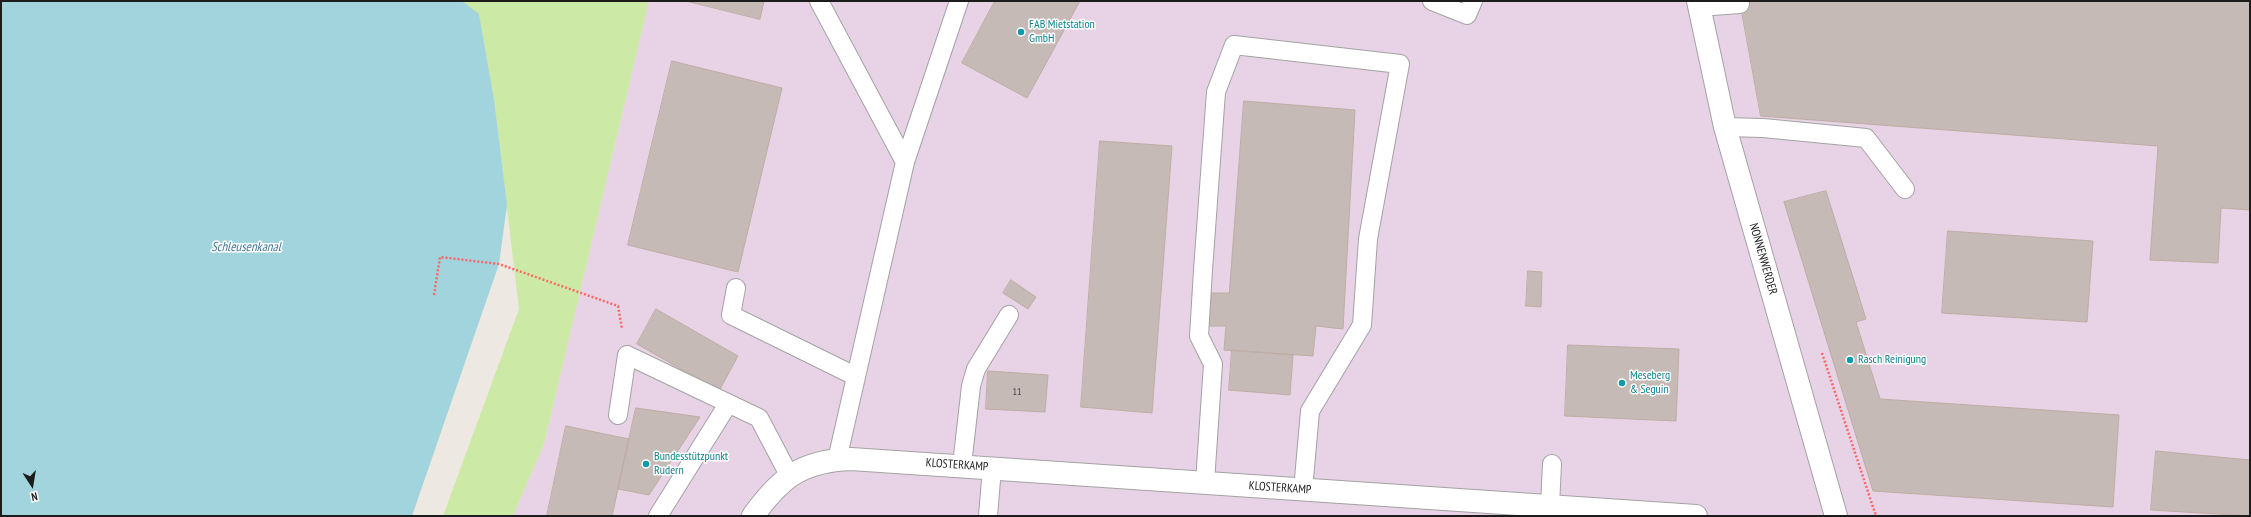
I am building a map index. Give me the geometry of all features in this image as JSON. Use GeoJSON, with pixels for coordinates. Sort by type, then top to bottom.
{"type":"FeatureCollection","features":[{"type":"Feature","properties":{"kind":"street","name":"NONNENWERDER"},"geometry":{"type":"LineString","coordinates":[[1698,4],[1725,127],[1836,516]]}},
{"type":"Feature","properties":{"kind":"street","name":"KLOSTERKAMP"},"geometry":{"type":"LineString","coordinates":[[789,475],[813,464],[837,460],[864,460],[962,465],[1303,490],[1550,506],[1592,512],[1690,516]]}},
{"type":"Feature","properties":{"kind":"street"},"geometry":{"type":"LineString","coordinates":[[753,516],[766,498],[789,475]]}},
{"type":"Feature","properties":{"kind":"lane"},"geometry":{"type":"LineString","coordinates":[[819,1],[905,162]]}},
{"type":"Feature","properties":{"kind":"lane"},"geometry":{"type":"LineString","coordinates":[[837,460],[905,162],[958,1]]}},
{"type":"Feature","properties":{"kind":"lane"},"geometry":{"type":"LineString","coordinates":[[1432,1],[1467,15],[1473,1]]}},
{"type":"Feature","properties":{"kind":"lane"},"geometry":{"type":"LineString","coordinates":[[1698,4],[1740,4]]}},
{"type":"Feature","properties":{"kind":"lane"},"geometry":{"type":"LineString","coordinates":[[1205,482],[1213,364],[1199,336],[1203,270],[1216,92],[1234,45],[1400,64],[1368,239],[1362,325],[1310,411],[1303,490]]}},
{"type":"Feature","properties":{"kind":"lane"},"geometry":{"type":"LineString","coordinates":[[1725,127],[1763,128],[1866,138],[1905,189]]}},
{"type":"Feature","properties":{"kind":"lane"},"geometry":{"type":"LineString","coordinates":[[736,288],[731,315],[855,376]]}},
{"type":"Feature","properties":{"kind":"lane"},"geometry":{"type":"LineString","coordinates":[[962,465],[971,386],[976,369],[1009,315]]}},
{"type":"Feature","properties":{"kind":"lane"},"geometry":{"type":"LineString","coordinates":[[618,415],[627,356],[759,418],[789,475]]}},
{"type":"Feature","properties":{"kind":"lane"},"geometry":{"type":"LineString","coordinates":[[658,516],[728,404]]}},
{"type":"Feature","properties":{"kind":"lane"},"geometry":{"type":"LineString","coordinates":[[1550,506],[1552,464]]}},
{"type":"Feature","properties":{"kind":"lane"},"geometry":{"type":"LineString","coordinates":[[988,516],[992,468]]}},
{"type":"Feature","properties":{"kind":"path"},"geometry":{"type":"LineString","coordinates":[[434,295],[440,257],[499,264],[618,306],[627,356]]}},
{"type":"Feature","properties":{"kind":"shaded area"},"geometry":{"type":"Polygon","coordinates":[[[649,1],[2250,1],[2250,516],[513,516],[544,444],[649,1]]]}},
{"type":"Feature","properties":{"kind":"green space"},"geometry":{"type":"Polygon","coordinates":[[[462,1],[649,1],[544,444],[513,516],[443,516],[519,309],[494,99],[479,15],[462,1]]]}},
{"type":"Feature","properties":{"kind":"water","name":"Schleusenkanal"},"geometry":{"type":"Polygon","coordinates":[[[1,1],[462,1],[479,14],[494,99],[507,205],[499,264],[412,516],[1,516],[1,1]]]}},
{"type":"Feature","properties":{"kind":"building"},"geometry":{"type":"Polygon","coordinates":[[[686,1],[764,1],[760,19],[686,1]]]}},
{"type":"Feature","properties":{"kind":"building","name":"FAB Mietstation GmbH"},"geometry":{"type":"Polygon","coordinates":[[[995,1],[1080,1],[1027,98],[962,63],[995,1]]]}},
{"type":"Feature","properties":{"kind":"building"},"geometry":{"type":"Polygon","coordinates":[[[1740,1],[2250,1],[2250,210],[2221,208],[2218,263],[2150,260],[2158,146],[1761,116],[1740,1]]]}},
{"type":"Feature","properties":{"kind":"building"},"geometry":{"type":"Polygon","coordinates":[[[672,61],[782,88],[738,272],[628,245],[672,61]]]}},
{"type":"Feature","properties":{"kind":"building"},"geometry":{"type":"Polygon","coordinates":[[[1244,101],[1355,110],[1343,329],[1316,326],[1313,356],[1224,350],[1226,326],[1208,326],[1211,293],[1229,293],[1244,101]]]}},
{"type":"Feature","properties":{"kind":"building"},"geometry":{"type":"Polygon","coordinates":[[[1100,141],[1172,146],[1152,413],[1081,407],[1100,141]]]}},
{"type":"Feature","properties":{"kind":"building","name":"Rasch Reinigung"},"geometry":{"type":"Polygon","coordinates":[[[1826,191],[1866,319],[1856,322],[1880,399],[2119,415],[2113,507],[1873,491],[1784,202],[1826,191]]]}},
{"type":"Feature","properties":{"kind":"building"},"geometry":{"type":"Polygon","coordinates":[[[1948,231],[2093,241],[2087,322],[1942,313],[1948,231]]]}},
{"type":"Feature","properties":{"kind":"building"},"geometry":{"type":"Polygon","coordinates":[[[1528,271],[1542,272],[1541,307],[1526,306],[1528,271]]]}},
{"type":"Feature","properties":{"kind":"building"},"geometry":{"type":"Polygon","coordinates":[[[1011,280],[1036,297],[1028,309],[1003,293],[1011,280]]]}},
{"type":"Feature","properties":{"kind":"building"},"geometry":{"type":"Polygon","coordinates":[[[656,309],[738,356],[719,391],[637,344],[656,309]]]}},
{"type":"Feature","properties":{"kind":"building","name":"Meseberg & Seguin"},"geometry":{"type":"Polygon","coordinates":[[[1568,345],[1679,349],[1676,421],[1565,416],[1568,345]]]}},
{"type":"Feature","properties":{"kind":"building"},"geometry":{"type":"Polygon","coordinates":[[[1232,350],[1293,355],[1290,395],[1229,390],[1232,350]]]}},
{"type":"Feature","properties":{"kind":"building"},"geometry":{"type":"Polygon","coordinates":[[[988,371],[1048,375],[1045,412],[986,409],[988,371]]]}},
{"type":"Feature","properties":{"kind":"building","name":"Bundesstützpunkt Rudern"},"geometry":{"type":"Polygon","coordinates":[[[636,408],[700,417],[649,495],[618,489],[636,408]]]}},
{"type":"Feature","properties":{"kind":"building"},"geometry":{"type":"Polygon","coordinates":[[[566,426],[629,439],[612,516],[547,516],[566,426]]]}},
{"type":"Feature","properties":{"kind":"building"},"geometry":{"type":"Polygon","coordinates":[[[2156,451],[2250,460],[2250,516],[2151,510],[2156,451]]]}},
{"type":"Feature","properties":{"kind":"place","name":"FAB Mietstation GmbH"},"geometry":{"type":"Point","coordinates":[1021,32]}},
{"type":"Feature","properties":{"kind":"place","name":"Rasch Reinigung"},"geometry":{"type":"Point","coordinates":[1850,360]}},
{"type":"Feature","properties":{"kind":"place","name":"Meseberg & Seguin"},"geometry":{"type":"Point","coordinates":[1622,383]}},
{"type":"Feature","properties":{"kind":"place","name":"Bundesstützpunkt Rudern"},"geometry":{"type":"Point","coordinates":[646,464]}}]}
